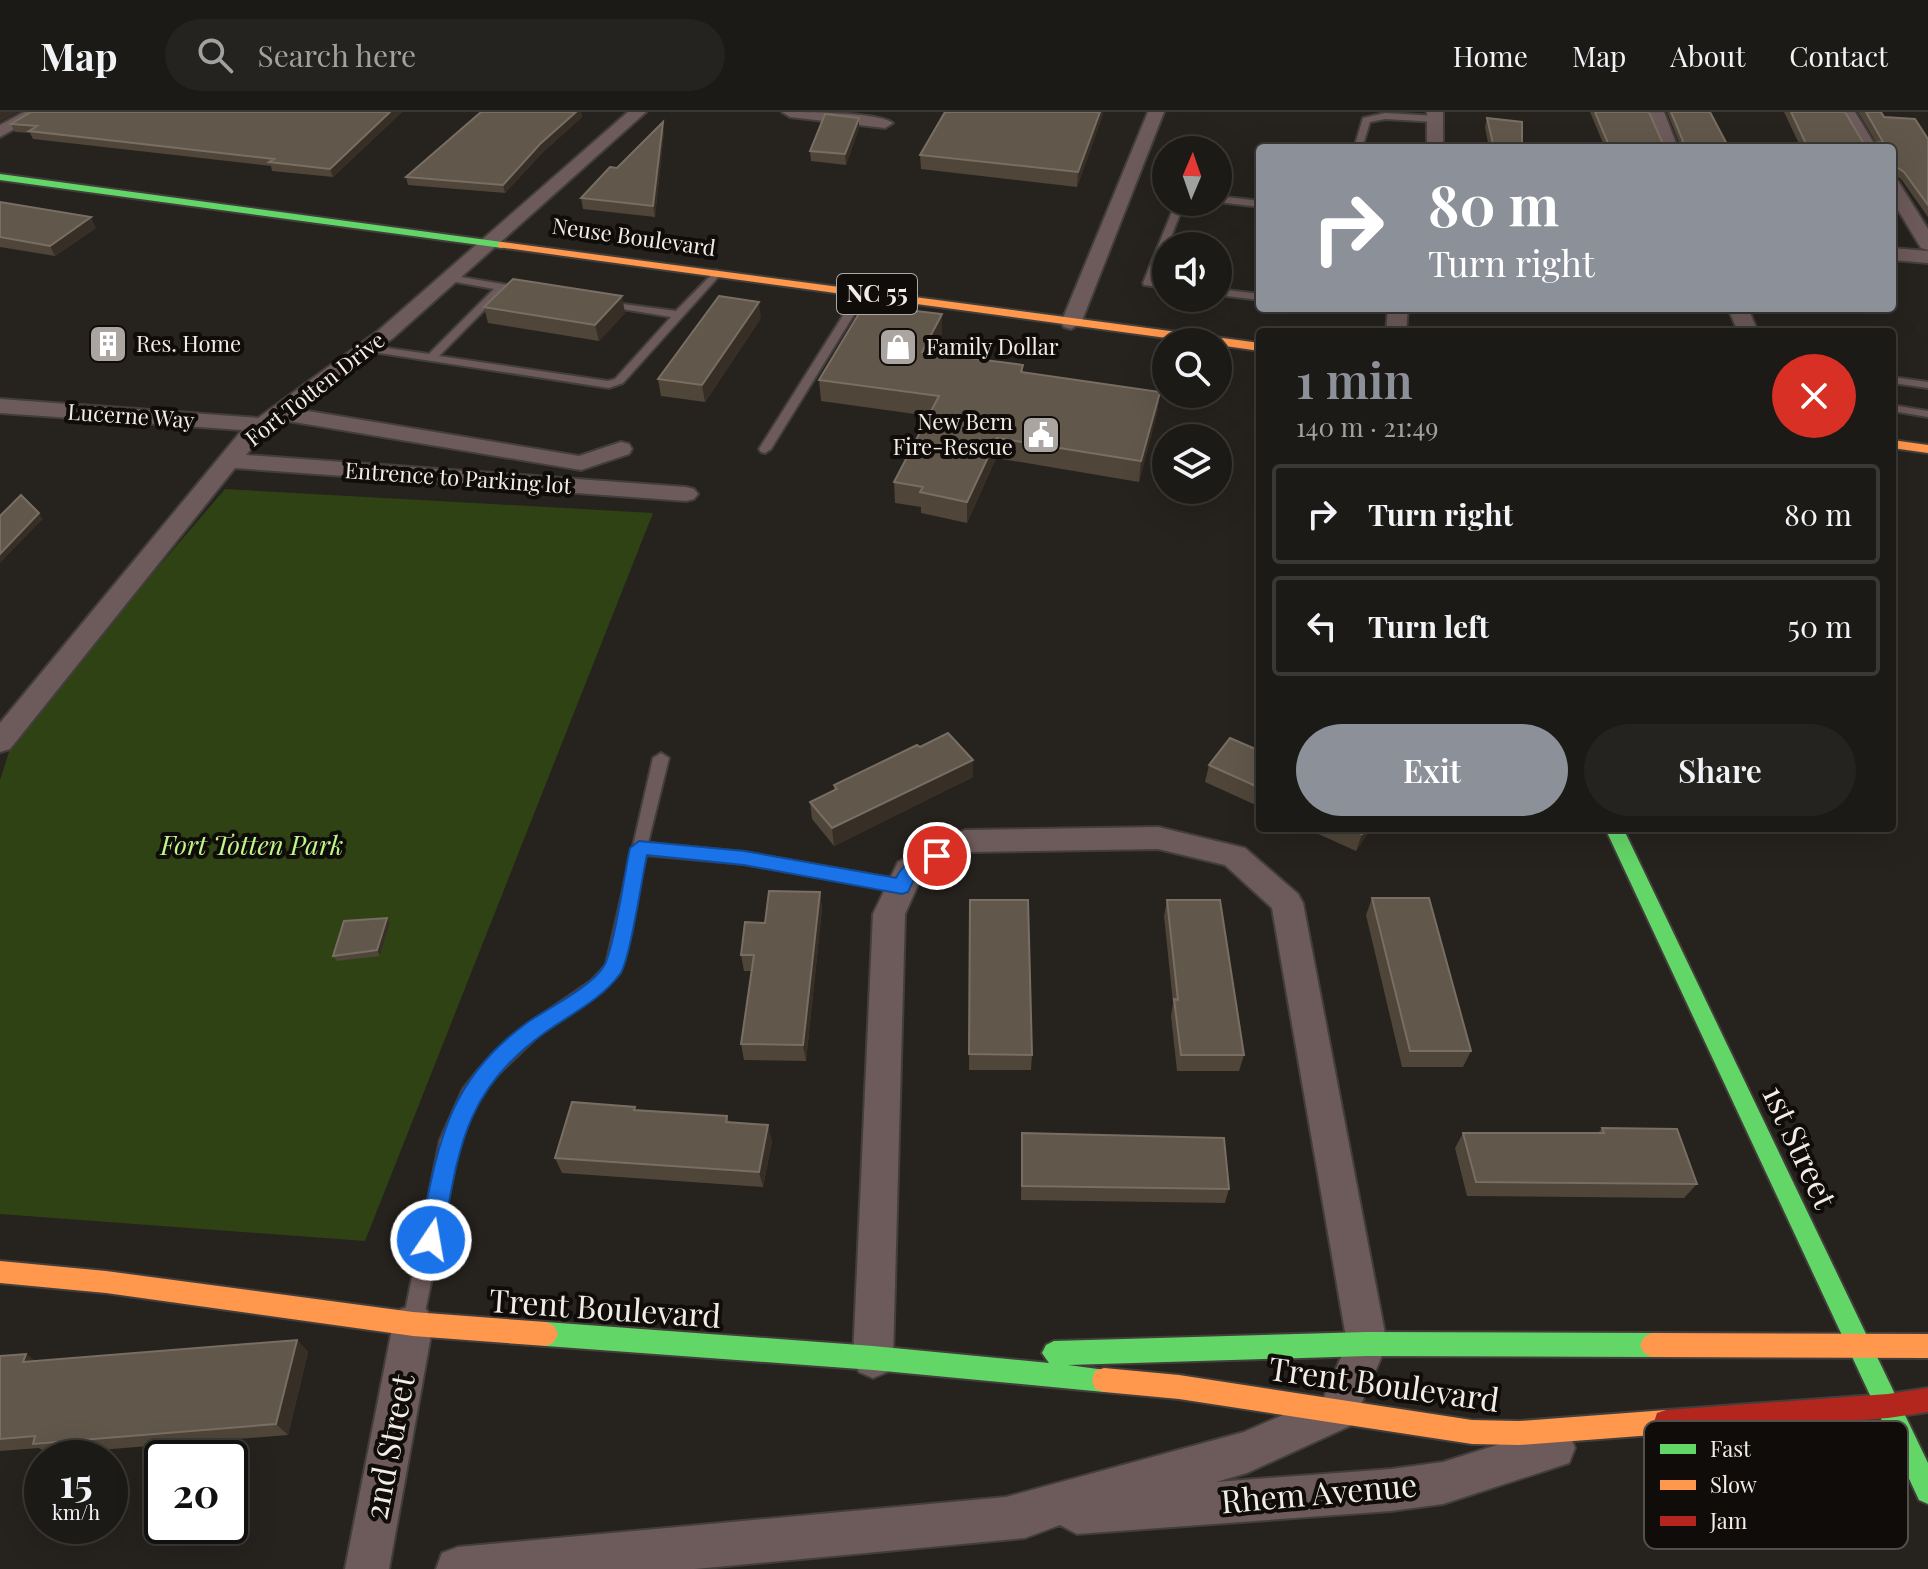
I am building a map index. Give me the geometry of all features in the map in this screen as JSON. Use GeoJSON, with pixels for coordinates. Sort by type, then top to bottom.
{"type":"FeatureCollection","features":[{"type":"Feature","properties":{"kind":"main road","name":"Neuse Boulevard"},"geometry":{"type":"LineString","coordinates":[[0,177],[493,241],[1256,346]]}},
{"type":"Feature","properties":{"kind":"main road"},"geometry":{"type":"LineString","coordinates":[[1896,412],[1928,431]]}},
{"type":"Feature","properties":{"kind":"main road"},"geometry":{"type":"LineString","coordinates":[[1896,445],[1928,449]]}},
{"type":"Feature","properties":{"kind":"main road","name":"1st Street"},"geometry":{"type":"LineString","coordinates":[[1616,832],[1895,1421]]}},
{"type":"Feature","properties":{"kind":"main road","name":"Trent Boulevard"},"geometry":{"type":"LineString","coordinates":[[0,1272],[106,1282],[413,1324],[873,1358],[1179,1387],[1472,1432],[1519,1433],[1644,1423]]}},
{"type":"Feature","properties":{"kind":"main road","name":"Trent Boulevard"},"geometry":{"type":"LineString","coordinates":[[873,1358],[1367,1344],[1928,1346]]}},
{"type":"Feature","properties":{"kind":"main road","name":"Trent Boulevard"},"geometry":{"type":"LineString","coordinates":[[1677,1421],[1888,1406],[1928,1400]]}},
{"type":"Feature","properties":{"kind":"main road","name":"1st Street"},"geometry":{"type":"LineString","coordinates":[[1908,1448],[1928,1491]]}},
{"type":"Feature","properties":{"kind":"street"},"geometry":{"type":"LineString","coordinates":[[0,132],[36,112]]}},
{"type":"Feature","properties":{"kind":"street","name":"Fort Totten Drive"},"geometry":{"type":"LineString","coordinates":[[0,742],[229,461],[270,419],[366,348],[493,241],[638,112]]}},
{"type":"Feature","properties":{"kind":"street"},"geometry":{"type":"LineString","coordinates":[[790,112],[885,123]]}},
{"type":"Feature","properties":{"kind":"street"},"geometry":{"type":"LineString","coordinates":[[1071,323],[1156,112]]}},
{"type":"Feature","properties":{"kind":"street"},"geometry":{"type":"LineString","coordinates":[[1656,112],[1668,144]]}},
{"type":"Feature","properties":{"kind":"street"},"geometry":{"type":"LineString","coordinates":[[1847,112],[1867,144]]}},
{"type":"Feature","properties":{"kind":"street"},"geometry":{"type":"LineString","coordinates":[[1435,144],[1436,116]]}},
{"type":"Feature","properties":{"kind":"street"},"geometry":{"type":"LineString","coordinates":[[1896,192],[1928,244]]}},
{"type":"Feature","properties":{"kind":"street"},"geometry":{"type":"LineString","coordinates":[[1896,254],[1928,257]]}},
{"type":"Feature","properties":{"kind":"street","name":"Lucerne Way"},"geometry":{"type":"LineString","coordinates":[[0,406],[270,419]]}},
{"type":"Feature","properties":{"kind":"street","name":"Entrence to Parking lot"},"geometry":{"type":"LineString","coordinates":[[270,419],[581,463],[621,449]]}},
{"type":"Feature","properties":{"kind":"street","name":"Entrence to Parking lot"},"geometry":{"type":"LineString","coordinates":[[229,461],[686,494]]}},
{"type":"Feature","properties":{"kind":"street"},"geometry":{"type":"LineString","coordinates":[[873,1358],[889,914],[909,870],[965,841],[1158,838],[1234,856],[1287,903],[1367,1344],[1338,1411]]}},
{"type":"Feature","properties":{"kind":"street","name":"2nd Street"},"geometry":{"type":"LineString","coordinates":[[367,1569],[413,1324]]}},
{"type":"Feature","properties":{"kind":"street","name":"Rhem Avenue"},"geometry":{"type":"LineString","coordinates":[[1008,1518],[1247,1452],[1338,1411]]}},
{"type":"Feature","properties":{"kind":"street","name":"Rhem Avenue"},"geometry":{"type":"LineString","coordinates":[[458,1569],[1008,1518],[1391,1490],[1485,1473],[1621,1425]]}},
{"type":"Feature","properties":{"kind":"lane"},"geometry":{"type":"LineString","coordinates":[[1359,144],[1366,120],[1385,116],[1436,116]]}},
{"type":"Feature","properties":{"kind":"lane"},"geometry":{"type":"LineString","coordinates":[[1232,201],[1256,204]]}},
{"type":"Feature","properties":{"kind":"lane"},"geometry":{"type":"LineString","coordinates":[[366,348],[609,385],[619,381],[716,273]]}},
{"type":"Feature","properties":{"kind":"lane"},"geometry":{"type":"LineString","coordinates":[[449,278],[545,294]]}},
{"type":"Feature","properties":{"kind":"lane"},"geometry":{"type":"LineString","coordinates":[[431,358],[501,287]]}},
{"type":"Feature","properties":{"kind":"lane"},"geometry":{"type":"LineString","coordinates":[[765,449],[863,292]]}},
{"type":"Feature","properties":{"kind":"lane"},"geometry":{"type":"LineString","coordinates":[[1232,294],[1256,297]]}},
{"type":"Feature","properties":{"kind":"lane"},"geometry":{"type":"LineString","coordinates":[[589,301],[678,315]]}},
{"type":"Feature","properties":{"kind":"lane"},"geometry":{"type":"LineString","coordinates":[[1896,383],[1928,385]]}},
{"type":"Feature","properties":{"kind":"lane"},"geometry":{"type":"LineString","coordinates":[[1896,412],[1928,414]]}},
{"type":"Feature","properties":{"kind":"lane"},"geometry":{"type":"LineString","coordinates":[[413,1324],[450,1140],[470,1095],[485,1075],[533,1030],[597,986],[614,968],[661,758]]}},
{"type":"Feature","properties":{"kind":"lane"},"geometry":{"type":"LineString","coordinates":[[639,848],[744,858],[902,886]]}},
{"type":"Feature","properties":{"kind":"green space","name":"Fort Totten Park"},"geometry":{"type":"Polygon","coordinates":[[[225,489],[653,513],[365,1241],[0,1214],[0,780],[10,749],[65,676],[225,489]]]}},
{"type":"Feature","properties":{"kind":"building"},"geometry":{"type":"Polygon","coordinates":[[[31,112],[390,112],[330,169],[269,162],[274,159],[29,131],[37,126],[11,124],[31,112]]]}},
{"type":"Feature","properties":{"kind":"building"},"geometry":{"type":"Polygon","coordinates":[[[481,112],[576,112],[540,144],[503,185],[406,177],[481,112]]]}},
{"type":"Feature","properties":{"kind":"building"},"geometry":{"type":"Polygon","coordinates":[[[945,112],[1100,112],[1078,172],[920,155],[945,112]]]}},
{"type":"Feature","properties":{"kind":"building"},"geometry":{"type":"Polygon","coordinates":[[[1595,112],[1649,112],[1663,144],[1608,144],[1595,112]]]}},
{"type":"Feature","properties":{"kind":"building"},"geometry":{"type":"Polygon","coordinates":[[[1671,112],[1710,112],[1727,144],[1681,144],[1683,141],[1671,112]]]}},
{"type":"Feature","properties":{"kind":"building"},"geometry":{"type":"Polygon","coordinates":[[[1791,112],[1845,112],[1864,144],[1806,144],[1791,112]]]}},
{"type":"Feature","properties":{"kind":"building"},"geometry":{"type":"Polygon","coordinates":[[[1866,112],[1881,112],[1884,117],[1915,119],[1928,139],[1928,205],[1904,172],[1896,167],[1896,144],[1864,144],[1883,142],[1866,112]]]}},
{"type":"Feature","properties":{"kind":"building"},"geometry":{"type":"Polygon","coordinates":[[[825,114],[859,118],[845,154],[810,151],[825,114]]]}},
{"type":"Feature","properties":{"kind":"building"},"geometry":{"type":"Polygon","coordinates":[[[1487,118],[1522,122],[1522,144],[1493,144],[1487,118]]]}},
{"type":"Feature","properties":{"kind":"building"},"geometry":{"type":"Polygon","coordinates":[[[663,122],[653,206],[581,198],[610,167],[617,168],[663,122]]]}},
{"type":"Feature","properties":{"kind":"building"},"geometry":{"type":"Polygon","coordinates":[[[0,202],[91,217],[50,246],[0,237],[0,202]]]}},
{"type":"Feature","properties":{"kind":"building"},"geometry":{"type":"Polygon","coordinates":[[[513,279],[622,296],[595,325],[484,307],[513,279]]]}},
{"type":"Feature","properties":{"kind":"building"},"geometry":{"type":"Polygon","coordinates":[[[719,296],[759,302],[702,385],[658,379],[719,296]]]}},
{"type":"Feature","properties":{"kind":"building"},"geometry":{"type":"Polygon","coordinates":[[[864,305],[942,314],[922,352],[1023,365],[1021,372],[1152,391],[1152,408],[1156,408],[1141,461],[997,438],[967,502],[920,492],[923,487],[894,482],[939,396],[819,380],[864,305]]]}},
{"type":"Feature","properties":{"kind":"building"},"geometry":{"type":"Polygon","coordinates":[[[21,495],[39,513],[0,554],[0,516],[21,495]]]}},
{"type":"Feature","properties":{"kind":"building"},"geometry":{"type":"Polygon","coordinates":[[[948,733],[973,760],[832,828],[810,802],[837,789],[834,785],[948,733]]]}},
{"type":"Feature","properties":{"kind":"building"},"geometry":{"type":"Polygon","coordinates":[[[1230,738],[1256,749],[1256,786],[1209,765],[1230,738]]]}},
{"type":"Feature","properties":{"kind":"building"},"geometry":{"type":"Polygon","coordinates":[[[769,891],[820,892],[803,1045],[741,1044],[754,955],[741,955],[745,922],[765,923],[769,891]]]}},
{"type":"Feature","properties":{"kind":"building"},"geometry":{"type":"Polygon","coordinates":[[[1372,898],[1429,898],[1471,1051],[1410,1051],[1372,898]]]}},
{"type":"Feature","properties":{"kind":"building"},"geometry":{"type":"Polygon","coordinates":[[[970,900],[1028,900],[1032,1055],[969,1054],[970,900]]]}},
{"type":"Feature","properties":{"kind":"building"},"geometry":{"type":"Polygon","coordinates":[[[1167,900],[1220,900],[1244,1055],[1181,1055],[1167,900]]]}},
{"type":"Feature","properties":{"kind":"building"},"geometry":{"type":"Polygon","coordinates":[[[387,918],[377,950],[333,956],[344,921],[387,918]]]}},
{"type":"Feature","properties":{"kind":"building"},"geometry":{"type":"Polygon","coordinates":[[[572,1102],[727,1116],[726,1122],[768,1125],[759,1172],[555,1158],[572,1102]]]}},
{"type":"Feature","properties":{"kind":"building"},"geometry":{"type":"Polygon","coordinates":[[[1602,1128],[1677,1129],[1697,1184],[1476,1182],[1463,1133],[1604,1133],[1602,1128]]]}},
{"type":"Feature","properties":{"kind":"building"},"geometry":{"type":"Polygon","coordinates":[[[1022,1133],[1224,1138],[1229,1189],[1022,1186],[1022,1133]]]}},
{"type":"Feature","properties":{"kind":"building"},"geometry":{"type":"Polygon","coordinates":[[[297,1340],[276,1424],[82,1440],[34,1440],[35,1436],[0,1439],[0,1356],[26,1354],[23,1362],[297,1340]]]}},
{"type":"Feature","properties":{"kind":"traffic: fast"},"geometry":{"type":"LineString","coordinates":[[0,177],[502,245]]}},
{"type":"Feature","properties":{"kind":"traffic: fast"},"geometry":{"type":"LineString","coordinates":[[1616,832],[1895,1421]]}},
{"type":"Feature","properties":{"kind":"traffic: fast"},"geometry":{"type":"LineString","coordinates":[[546,1334],[873,1358],[1104,1380]]}},
{"type":"Feature","properties":{"kind":"traffic: fast"},"geometry":{"type":"LineString","coordinates":[[1054,1353],[1367,1344],[1652,1345]]}},
{"type":"Feature","properties":{"kind":"traffic: fast"},"geometry":{"type":"LineString","coordinates":[[1908,1449],[1928,1491]]}},
{"type":"Feature","properties":{"kind":"traffic: slow"},"geometry":{"type":"LineString","coordinates":[[502,245],[1256,346]]}},
{"type":"Feature","properties":{"kind":"traffic: slow"},"geometry":{"type":"LineString","coordinates":[[1896,445],[1928,449]]}},
{"type":"Feature","properties":{"kind":"traffic: slow"},"geometry":{"type":"LineString","coordinates":[[0,1272],[106,1282],[413,1324],[546,1334]]}},
{"type":"Feature","properties":{"kind":"traffic: slow"},"geometry":{"type":"LineString","coordinates":[[1652,1345],[1928,1346]]}},
{"type":"Feature","properties":{"kind":"traffic: slow"},"geometry":{"type":"LineString","coordinates":[[1104,1380],[1179,1387],[1472,1432],[1519,1433],[1644,1424]]}},
{"type":"Feature","properties":{"kind":"traffic: jam"},"geometry":{"type":"LineString","coordinates":[[1680,1421],[1888,1406],[1928,1400]]}},
{"type":"Feature","properties":{"kind":"place","name":"Res. Home"},"geometry":{"type":"Point","coordinates":[108,344]}},
{"type":"Feature","properties":{"kind":"place","name":"Family Dollar"},"geometry":{"type":"Point","coordinates":[898,347]}},
{"type":"Feature","properties":{"kind":"place","name":"New Bern Fire-Rescue"},"geometry":{"type":"Point","coordinates":[1041,435]}},
{"type":"Feature","properties":{"kind":"route"},"geometry":{"type":"LineString","coordinates":[[431,1240],[450,1140],[470,1095],[485,1075],[533,1030],[597,986],[614,968],[639,848],[744,858],[902,886],[909,870],[937,856]]}}]}
